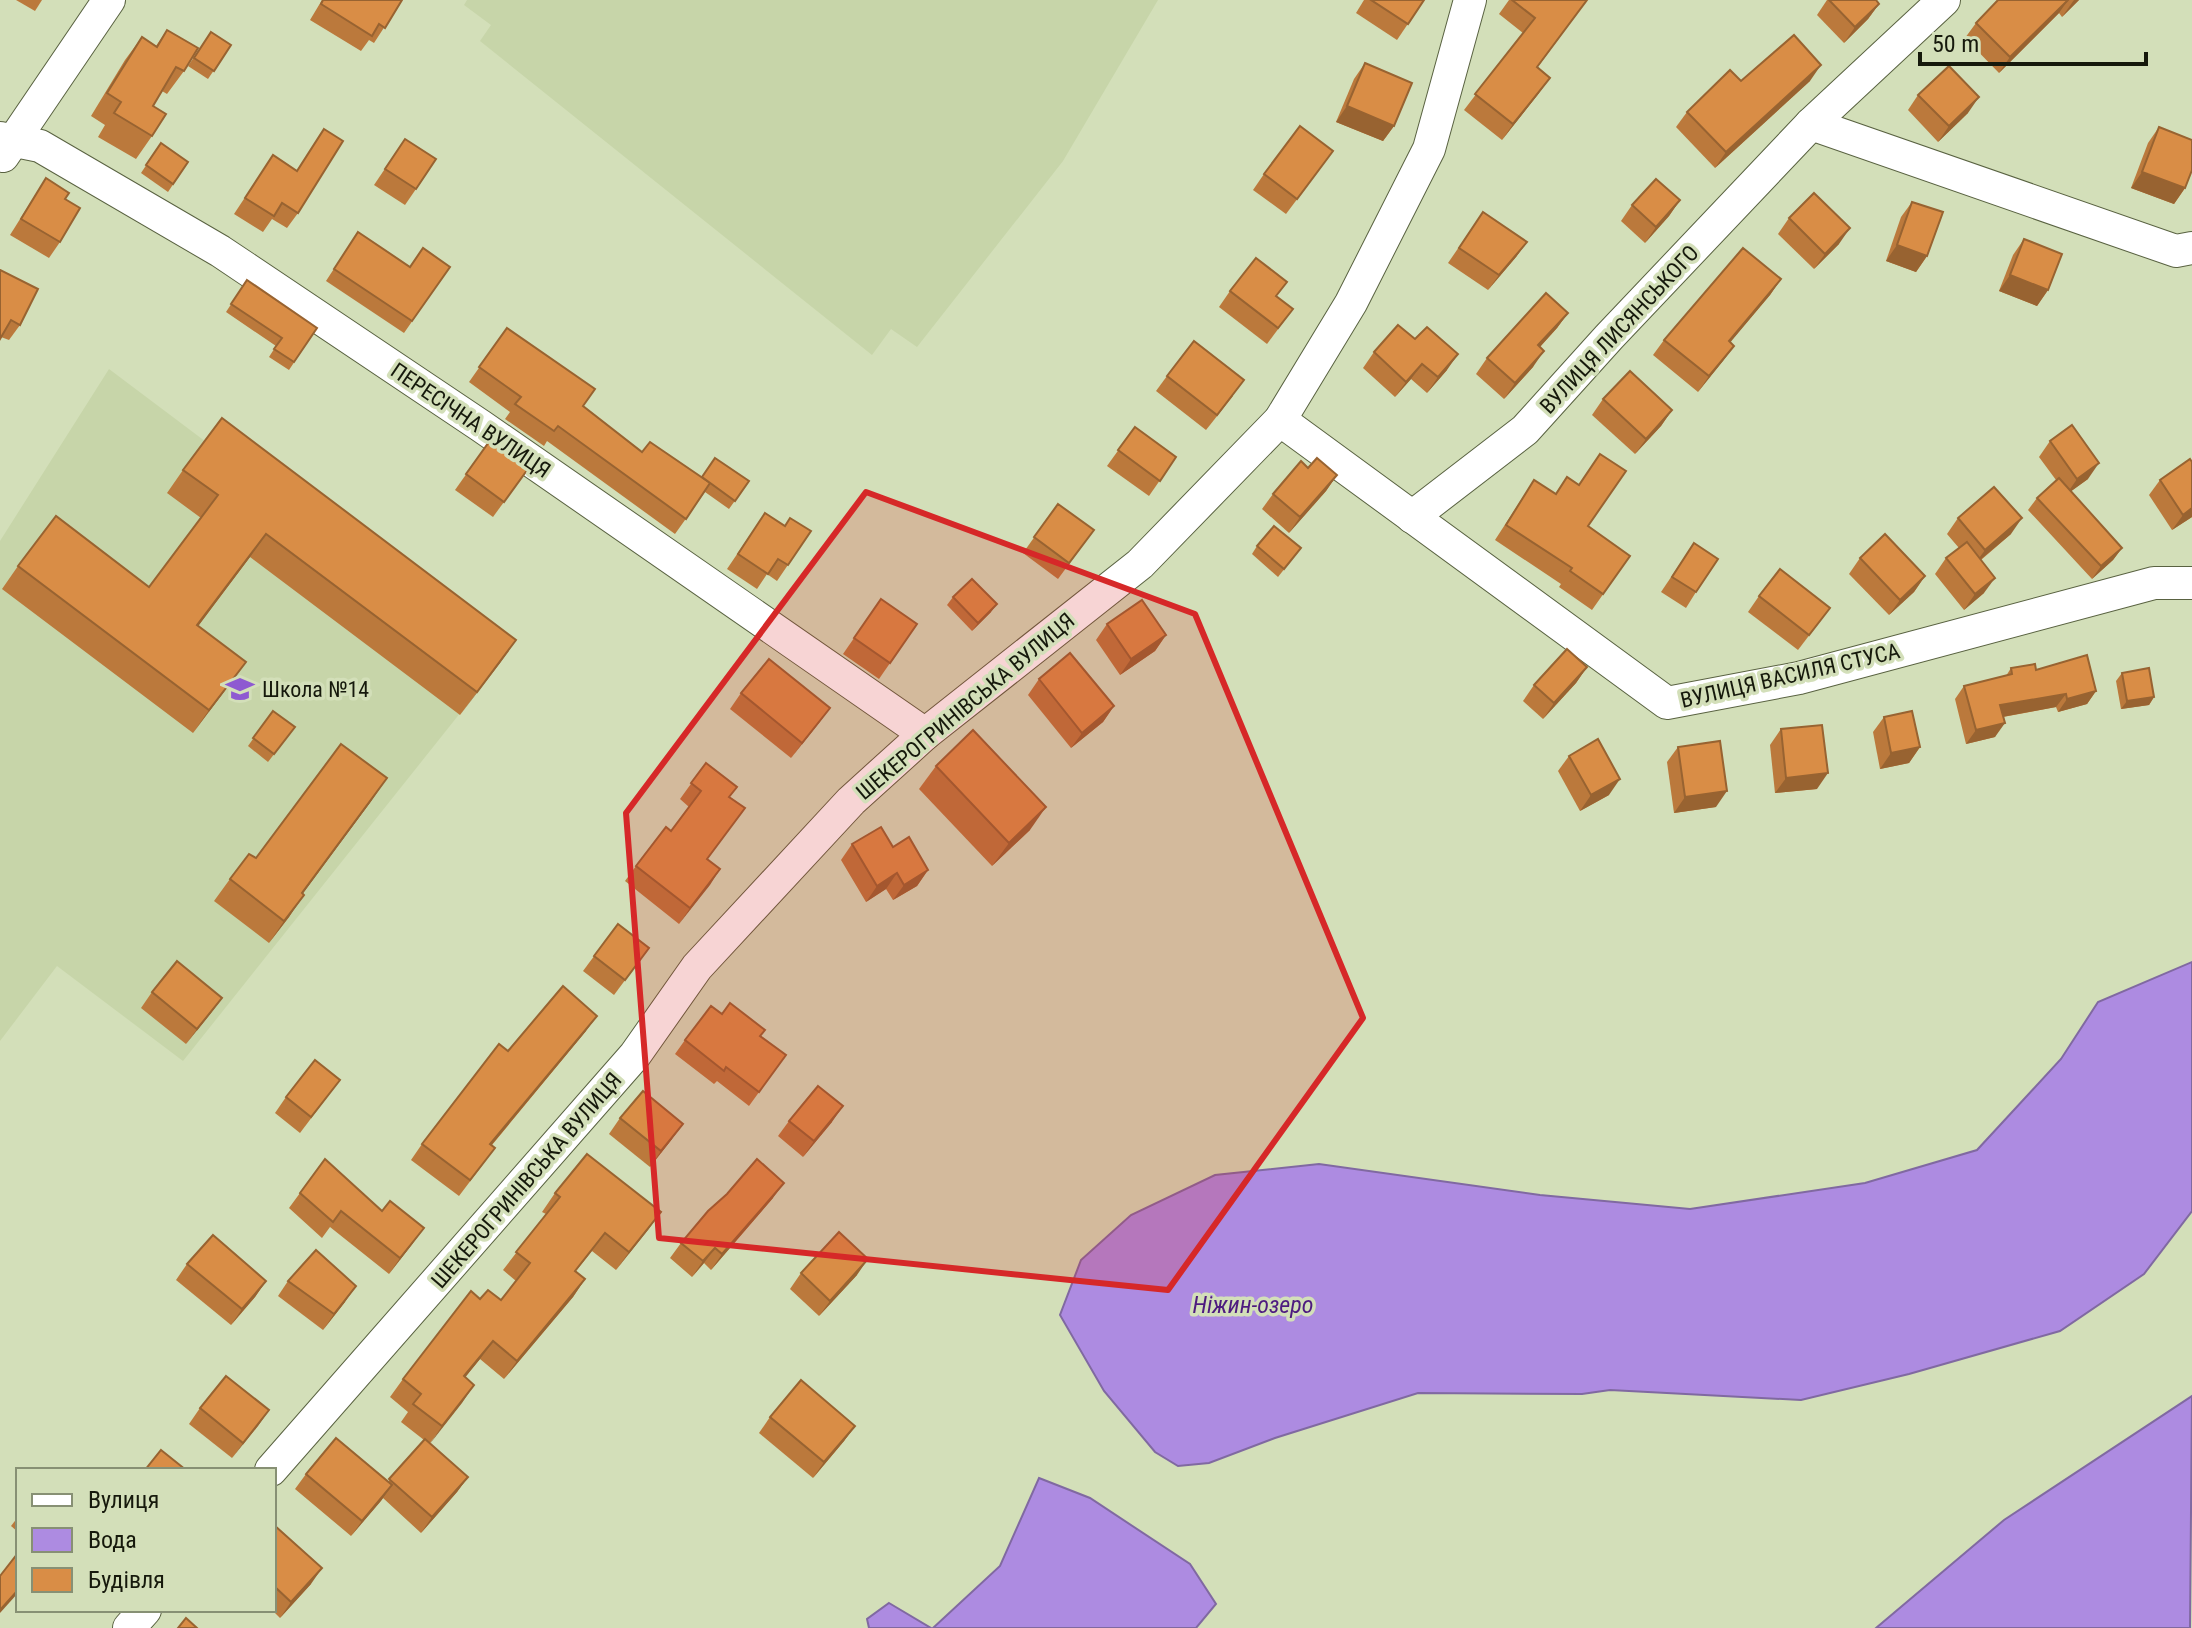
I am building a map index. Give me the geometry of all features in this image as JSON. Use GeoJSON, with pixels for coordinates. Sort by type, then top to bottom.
{"type":"FeatureCollection","features":[{"type":"Feature","properties":{"kind":"street"},"geometry":{"type":"LineString","coordinates":[[4,146],[109,0]]}},
{"type":"Feature","properties":{"kind":"street","name":"ШЕКЕРОГРИНІВСЬКА ВУЛИЦЯ"},"geometry":{"type":"LineString","coordinates":[[273,1468],[635,1055],[697,967],[851,801],[925,734],[1140,564],[1280,420],[1351,303],[1429,149],[1470,0]]}},
{"type":"Feature","properties":{"kind":"street","name":"ВУЛИЦЯ ЛИСЯНСЬКОГО"},"geometry":{"type":"LineString","coordinates":[[1412,517],[1525,430],[1811,124],[1944,0]]}},
{"type":"Feature","properties":{"kind":"street"},"geometry":{"type":"LineString","coordinates":[[1811,124],[2176,251],[2192,248]]}},
{"type":"Feature","properties":{"kind":"street","name":"ПЕРЕСІЧНА ВУЛИЦЯ"},"geometry":{"type":"LineString","coordinates":[[4,146],[40,146],[220,251],[481,426],[925,734]]}},
{"type":"Feature","properties":{"kind":"street","name":"ВУЛИЦЯ ВАСИЛЯ СТУСА"},"geometry":{"type":"LineString","coordinates":[[1280,420],[1667,703],[1799,678],[2154,583],[2192,583]]}},
{"type":"Feature","properties":{"kind":"street"},"geometry":{"type":"LineString","coordinates":[[129,1628],[143,1612]]}},
{"type":"Feature","properties":{"kind":"highlighted area"},"geometry":{"type":"Polygon","coordinates":[[[866,492],[1195,614],[1363,1018],[1168,1290],[659,1238],[626,813],[866,492]]]}},
{"type":"Feature","properties":{"kind":"shaded area"},"geometry":{"type":"Polygon","coordinates":[[[467,0],[1158,0],[1063,161],[917,347],[891,329],[872,355],[480,41],[491,25],[464,5],[467,0]]]}},
{"type":"Feature","properties":{"kind":"shaded area","name":"Школа №14"},"geometry":{"type":"Polygon","coordinates":[[[109,369],[500,663],[183,1061],[57,966],[0,1041],[0,541],[109,369]]]}},
{"type":"Feature","properties":{"kind":"water","name":"Ніжин-озеро"},"geometry":{"type":"Polygon","coordinates":[[[2192,962],[2192,1211],[2144,1274],[2060,1331],[1909,1374],[1801,1400],[1610,1390],[1582,1394],[1418,1393],[1275,1438],[1209,1463],[1178,1466],[1155,1452],[1104,1391],[1060,1315],[1081,1260],[1131,1215],[1215,1175],[1319,1164],[1540,1195],[1690,1209],[1865,1183],[1977,1150],[2061,1059],[2098,1002],[2192,962]]]}},
{"type":"Feature","properties":{"kind":"water"},"geometry":{"type":"Polygon","coordinates":[[[2192,1396],[2190,1628],[1876,1628],[2004,1520],[2192,1396]]]}},
{"type":"Feature","properties":{"kind":"water"},"geometry":{"type":"Polygon","coordinates":[[[1039,1478],[1090,1498],[1190,1564],[1216,1604],[1196,1628],[933,1628],[1000,1566],[1039,1478]]]}},
{"type":"Feature","properties":{"kind":"water"},"geometry":{"type":"Polygon","coordinates":[[[889,1603],[931,1628],[869,1628],[867,1619],[889,1603]]]}},
{"type":"Feature","properties":{"kind":"building"},"geometry":{"type":"Polygon","coordinates":[[[323,0],[402,0],[385,28],[379,24],[372,36],[321,4],[323,0]]]}},
{"type":"Feature","properties":{"kind":"building"},"geometry":{"type":"Polygon","coordinates":[[[1371,0],[1424,0],[1408,24],[1371,0]]]}},
{"type":"Feature","properties":{"kind":"building"},"geometry":{"type":"Polygon","coordinates":[[[1512,0],[1587,0],[1537,67],[1550,78],[1513,124],[1475,94],[1535,18],[1512,0]]]}},
{"type":"Feature","properties":{"kind":"building"},"geometry":{"type":"Polygon","coordinates":[[[1829,0],[1876,0],[1879,4],[1855,27],[1829,0]]]}},
{"type":"Feature","properties":{"kind":"building"},"geometry":{"type":"Polygon","coordinates":[[[1998,0],[2068,0],[2010,57],[1976,23],[1998,0]]]}},
{"type":"Feature","properties":{"kind":"building"},"geometry":{"type":"Polygon","coordinates":[[[167,30],[198,48],[184,71],[176,67],[153,106],[166,114],[152,136],[114,113],[121,102],[107,93],[142,37],[157,47],[167,30]]]}},
{"type":"Feature","properties":{"kind":"building"},"geometry":{"type":"Polygon","coordinates":[[[211,32],[231,45],[214,71],[194,58],[211,32]]]}},
{"type":"Feature","properties":{"kind":"building"},"geometry":{"type":"Polygon","coordinates":[[[1794,35],[1821,65],[1726,152],[1687,112],[1730,70],[1741,81],[1794,35]]]}},
{"type":"Feature","properties":{"kind":"building"},"geometry":{"type":"Polygon","coordinates":[[[1365,63],[1412,83],[1394,126],[1347,106],[1365,63]]]}},
{"type":"Feature","properties":{"kind":"building"},"geometry":{"type":"Polygon","coordinates":[[[1949,66],[1979,97],[1949,126],[1918,95],[1949,66]]]}},
{"type":"Feature","properties":{"kind":"building"},"geometry":{"type":"Polygon","coordinates":[[[1300,126],[1333,151],[1297,199],[1264,174],[1300,126]]]}},
{"type":"Feature","properties":{"kind":"building"},"geometry":{"type":"Polygon","coordinates":[[[2159,127],[2192,140],[2192,170],[2185,188],[2142,172],[2159,127]]]}},
{"type":"Feature","properties":{"kind":"building"},"geometry":{"type":"Polygon","coordinates":[[[324,129],[343,141],[298,213],[282,203],[274,216],[245,198],[273,155],[297,171],[324,129]]]}},
{"type":"Feature","properties":{"kind":"building"},"geometry":{"type":"Polygon","coordinates":[[[405,139],[436,159],[416,189],[385,169],[405,139]]]}},
{"type":"Feature","properties":{"kind":"building"},"geometry":{"type":"Polygon","coordinates":[[[161,143],[188,162],[173,184],[146,165],[161,143]]]}},
{"type":"Feature","properties":{"kind":"building"},"geometry":{"type":"Polygon","coordinates":[[[46,178],[69,193],[65,199],[80,208],[60,242],[21,219],[46,178]]]}},
{"type":"Feature","properties":{"kind":"building"},"geometry":{"type":"Polygon","coordinates":[[[1656,179],[1680,200],[1656,227],[1632,205],[1656,179]]]}},
{"type":"Feature","properties":{"kind":"building"},"geometry":{"type":"Polygon","coordinates":[[[1814,193],[1850,228],[1825,254],[1789,218],[1814,193]]]}},
{"type":"Feature","properties":{"kind":"building"},"geometry":{"type":"Polygon","coordinates":[[[1912,202],[1943,212],[1927,256],[1897,245],[1912,202]]]}},
{"type":"Feature","properties":{"kind":"building"},"geometry":{"type":"Polygon","coordinates":[[[1483,212],[1527,242],[1499,275],[1459,248],[1483,212]]]}},
{"type":"Feature","properties":{"kind":"building"},"geometry":{"type":"Polygon","coordinates":[[[358,232],[410,267],[423,248],[450,267],[412,321],[334,269],[358,232]]]}},
{"type":"Feature","properties":{"kind":"building"},"geometry":{"type":"Polygon","coordinates":[[[2024,239],[2062,254],[2048,290],[2010,275],[2024,239]]]}},
{"type":"Feature","properties":{"kind":"building"},"geometry":{"type":"Polygon","coordinates":[[[1743,248],[1781,279],[1729,341],[1734,346],[1709,376],[1664,340],[1743,248]]]}},
{"type":"Feature","properties":{"kind":"building"},"geometry":{"type":"Polygon","coordinates":[[[1256,258],[1287,282],[1276,296],[1293,309],[1278,328],[1230,291],[1256,258]]]}},
{"type":"Feature","properties":{"kind":"building"},"geometry":{"type":"Polygon","coordinates":[[[0,270],[38,289],[20,325],[11,320],[0,339],[0,270]]]}},
{"type":"Feature","properties":{"kind":"building"},"geometry":{"type":"Polygon","coordinates":[[[247,280],[317,328],[294,362],[274,349],[282,338],[231,304],[247,280]]]}},
{"type":"Feature","properties":{"kind":"building"},"geometry":{"type":"Polygon","coordinates":[[[1546,293],[1568,313],[1538,345],[1544,351],[1515,383],[1487,358],[1546,293]]]}},
{"type":"Feature","properties":{"kind":"building"},"geometry":{"type":"Polygon","coordinates":[[[1398,325],[1415,339],[1427,327],[1458,354],[1438,377],[1422,364],[1406,382],[1374,352],[1398,325]]]}},
{"type":"Feature","properties":{"kind":"building"},"geometry":{"type":"Polygon","coordinates":[[[507,328],[595,389],[583,406],[642,452],[650,442],[710,483],[686,519],[558,426],[554,431],[515,404],[521,397],[479,367],[507,328]]]}},
{"type":"Feature","properties":{"kind":"building"},"geometry":{"type":"Polygon","coordinates":[[[1194,341],[1244,380],[1217,415],[1167,376],[1194,341]]]}},
{"type":"Feature","properties":{"kind":"building"},"geometry":{"type":"Polygon","coordinates":[[[1630,371],[1672,410],[1646,439],[1603,399],[1630,371]]]}},
{"type":"Feature","properties":{"kind":"building"},"geometry":{"type":"Polygon","coordinates":[[[222,418],[516,640],[477,692],[266,534],[197,625],[246,662],[209,710],[18,566],[56,516],[149,587],[218,495],[183,470],[222,418]]]}},
{"type":"Feature","properties":{"kind":"building"},"geometry":{"type":"Polygon","coordinates":[[[2072,425],[2099,463],[2077,479],[2050,441],[2072,425]]]}},
{"type":"Feature","properties":{"kind":"building"},"geometry":{"type":"Polygon","coordinates":[[[1135,427],[1176,457],[1160,481],[1118,450],[1135,427]]]}},
{"type":"Feature","properties":{"kind":"building"},"geometry":{"type":"Polygon","coordinates":[[[494,435],[533,462],[504,502],[466,474],[494,435]]]}},
{"type":"Feature","properties":{"kind":"building"},"geometry":{"type":"Polygon","coordinates":[[[1600,454],[1626,471],[1588,526],[1630,556],[1603,594],[1570,571],[1572,568],[1506,525],[1534,480],[1556,494],[1567,477],[1579,485],[1600,454]]]}},
{"type":"Feature","properties":{"kind":"building"},"geometry":{"type":"Polygon","coordinates":[[[715,458],[749,481],[735,501],[702,477],[715,458]]]}},
{"type":"Feature","properties":{"kind":"building"},"geometry":{"type":"Polygon","coordinates":[[[1317,458],[1337,475],[1300,517],[1273,494],[1301,461],[1308,468],[1317,458]]]}},
{"type":"Feature","properties":{"kind":"building"},"geometry":{"type":"Polygon","coordinates":[[[2190,459],[2192,508],[2183,515],[2160,480],[2190,459]]]}},
{"type":"Feature","properties":{"kind":"building"},"geometry":{"type":"Polygon","coordinates":[[[2059,478],[2122,548],[2101,566],[2037,498],[2059,478]]]}},
{"type":"Feature","properties":{"kind":"building"},"geometry":{"type":"Polygon","coordinates":[[[1994,487],[2022,518],[1985,550],[1958,518],[1994,487]]]}},
{"type":"Feature","properties":{"kind":"building"},"geometry":{"type":"Polygon","coordinates":[[[1058,504],[1094,530],[1069,563],[1034,537],[1058,504]]]}},
{"type":"Feature","properties":{"kind":"building"},"geometry":{"type":"Polygon","coordinates":[[[765,513],[785,526],[790,518],[811,531],[788,565],[778,559],[768,574],[738,554],[765,513]]]}},
{"type":"Feature","properties":{"kind":"building"},"geometry":{"type":"Polygon","coordinates":[[[1274,526],[1301,548],[1284,569],[1257,546],[1274,526]]]}},
{"type":"Feature","properties":{"kind":"building"},"geometry":{"type":"Polygon","coordinates":[[[1885,534],[1925,576],[1900,600],[1860,558],[1885,534]]]}},
{"type":"Feature","properties":{"kind":"building"},"geometry":{"type":"Polygon","coordinates":[[[1967,542],[1995,578],[1975,594],[1946,558],[1967,542]]]}},
{"type":"Feature","properties":{"kind":"building"},"geometry":{"type":"Polygon","coordinates":[[[1694,543],[1718,559],[1696,592],[1672,577],[1694,543]]]}},
{"type":"Feature","properties":{"kind":"building"},"geometry":{"type":"Polygon","coordinates":[[[1780,569],[1830,608],[1809,635],[1759,596],[1780,569]]]}},
{"type":"Feature","properties":{"kind":"building"},"geometry":{"type":"Polygon","coordinates":[[[972,579],[997,604],[978,623],[953,597],[972,579]]]}},
{"type":"Feature","properties":{"kind":"building"},"geometry":{"type":"Polygon","coordinates":[[[881,599],[917,624],[890,663],[854,638],[881,599]]]}},
{"type":"Feature","properties":{"kind":"building"},"geometry":{"type":"Polygon","coordinates":[[[1142,600],[1166,635],[1131,659],[1107,624],[1142,600]]]}},
{"type":"Feature","properties":{"kind":"building"},"geometry":{"type":"Polygon","coordinates":[[[1567,649],[1587,667],[1554,703],[1534,685],[1567,649]]]}},
{"type":"Feature","properties":{"kind":"building"},"geometry":{"type":"Polygon","coordinates":[[[1070,653],[1114,706],[1082,733],[1039,679],[1070,653]]]}},
{"type":"Feature","properties":{"kind":"building"},"geometry":{"type":"Polygon","coordinates":[[[2087,655],[2096,691],[2067,699],[2066,694],[2000,705],[2005,723],[1976,730],[1964,686],[2012,674],[2011,668],[2035,664],[2036,670],[2087,655]]]}},
{"type":"Feature","properties":{"kind":"building"},"geometry":{"type":"Polygon","coordinates":[[[769,659],[830,708],[802,743],[741,693],[769,659]]]}},
{"type":"Feature","properties":{"kind":"building"},"geometry":{"type":"Polygon","coordinates":[[[2149,668],[2154,697],[2127,701],[2122,673],[2149,668]]]}},
{"type":"Feature","properties":{"kind":"building"},"geometry":{"type":"Polygon","coordinates":[[[273,711],[295,727],[274,754],[253,738],[273,711]]]}},
{"type":"Feature","properties":{"kind":"building"},"geometry":{"type":"Polygon","coordinates":[[[1912,711],[1920,747],[1891,753],[1884,717],[1912,711]]]}},
{"type":"Feature","properties":{"kind":"building"},"geometry":{"type":"Polygon","coordinates":[[[1822,725],[1828,773],[1786,778],[1781,729],[1822,725]]]}},
{"type":"Feature","properties":{"kind":"building"},"geometry":{"type":"Polygon","coordinates":[[[973,730],[1046,807],[1009,843],[936,766],[973,730]]]}},
{"type":"Feature","properties":{"kind":"building"},"geometry":{"type":"Polygon","coordinates":[[[1598,739],[1620,779],[1591,795],[1569,756],[1598,739]]]}},
{"type":"Feature","properties":{"kind":"building"},"geometry":{"type":"Polygon","coordinates":[[[1720,741],[1727,791],[1685,797],[1678,747],[1720,741]]]}},
{"type":"Feature","properties":{"kind":"building"},"geometry":{"type":"Polygon","coordinates":[[[341,744],[387,778],[284,921],[230,879],[249,854],[256,858],[341,744]]]}},
{"type":"Feature","properties":{"kind":"building"},"geometry":{"type":"Polygon","coordinates":[[[706,763],[737,787],[729,797],[745,808],[707,859],[720,869],[690,908],[636,866],[666,827],[671,831],[701,791],[691,783],[706,763]]]}},
{"type":"Feature","properties":{"kind":"building"},"geometry":{"type":"Polygon","coordinates":[[[881,827],[893,847],[909,837],[928,870],[904,885],[897,873],[877,886],[852,844],[881,827]]]}},
{"type":"Feature","properties":{"kind":"building"},"geometry":{"type":"Polygon","coordinates":[[[618,924],[649,948],[625,980],[594,956],[618,924]]]}},
{"type":"Feature","properties":{"kind":"building"},"geometry":{"type":"Polygon","coordinates":[[[177,961],[222,998],[197,1029],[152,992],[177,961]]]}},
{"type":"Feature","properties":{"kind":"building"},"geometry":{"type":"Polygon","coordinates":[[[563,986],[597,1016],[490,1144],[495,1148],[470,1180],[422,1144],[499,1044],[508,1051],[563,986]]]}},
{"type":"Feature","properties":{"kind":"building"},"geometry":{"type":"Polygon","coordinates":[[[730,1003],[765,1030],[760,1036],[786,1055],[759,1092],[726,1067],[724,1071],[685,1040],[711,1006],[722,1014],[730,1003]]]}},
{"type":"Feature","properties":{"kind":"building"},"geometry":{"type":"Polygon","coordinates":[[[315,1060],[340,1080],[311,1117],[286,1097],[315,1060]]]}},
{"type":"Feature","properties":{"kind":"building"},"geometry":{"type":"Polygon","coordinates":[[[818,1086],[843,1106],[814,1141],[789,1121],[818,1086]]]}},
{"type":"Feature","properties":{"kind":"building"},"geometry":{"type":"Polygon","coordinates":[[[643,1091],[683,1124],[661,1151],[620,1118],[643,1091]]]}},
{"type":"Feature","properties":{"kind":"building"},"geometry":{"type":"Polygon","coordinates":[[[587,1154],[661,1212],[629,1252],[605,1233],[575,1271],[585,1279],[517,1361],[493,1341],[464,1376],[474,1385],[442,1426],[413,1404],[421,1394],[403,1379],[471,1291],[480,1299],[488,1290],[501,1300],[530,1263],[516,1252],[560,1197],[555,1193],[587,1154]]]}},
{"type":"Feature","properties":{"kind":"building"},"geometry":{"type":"Polygon","coordinates":[[[325,1159],[382,1211],[390,1201],[424,1228],[400,1258],[341,1211],[333,1222],[300,1193],[325,1159]]]}},
{"type":"Feature","properties":{"kind":"building"},"geometry":{"type":"Polygon","coordinates":[[[757,1159],[784,1183],[722,1254],[715,1248],[703,1261],[681,1243],[757,1159]]]}},
{"type":"Feature","properties":{"kind":"building"},"geometry":{"type":"Polygon","coordinates":[[[839,1232],[868,1259],[830,1301],[801,1273],[839,1232]]]}},
{"type":"Feature","properties":{"kind":"building"},"geometry":{"type":"Polygon","coordinates":[[[213,1235],[266,1281],[242,1309],[187,1264],[213,1235]]]}},
{"type":"Feature","properties":{"kind":"building"},"geometry":{"type":"Polygon","coordinates":[[[316,1250],[356,1286],[334,1314],[288,1281],[316,1250]]]}},
{"type":"Feature","properties":{"kind":"building"},"geometry":{"type":"Polygon","coordinates":[[[226,1376],[269,1410],[243,1443],[200,1408],[226,1376]]]}},
{"type":"Feature","properties":{"kind":"building"},"geometry":{"type":"Polygon","coordinates":[[[801,1380],[855,1426],[824,1462],[770,1417],[801,1380]]]}},
{"type":"Feature","properties":{"kind":"building"},"geometry":{"type":"Polygon","coordinates":[[[336,1438],[392,1485],[362,1521],[306,1474],[336,1438]]]}},
{"type":"Feature","properties":{"kind":"building"},"geometry":{"type":"Polygon","coordinates":[[[425,1439],[468,1477],[432,1517],[389,1479],[425,1439]]]}},
{"type":"Feature","properties":{"kind":"building"},"geometry":{"type":"Polygon","coordinates":[[[161,1450],[184,1468],[147,1468],[161,1450]]]}},
{"type":"Feature","properties":{"kind":"building"},"geometry":{"type":"Polygon","coordinates":[[[276,1527],[322,1568],[291,1602],[276,1588],[276,1527]]]}},
{"type":"Feature","properties":{"kind":"building"},"geometry":{"type":"Polygon","coordinates":[[[16,1556],[16,1592],[0,1610],[0,1576],[16,1556]]]}},
{"type":"Feature","properties":{"kind":"building"},"geometry":{"type":"Polygon","coordinates":[[[186,1618],[197,1628],[178,1628],[186,1618]]]}},
{"type":"Feature","properties":{"kind":"place","name":"Школа №14"},"geometry":{"type":"Point","coordinates":[240,689]}}]}
